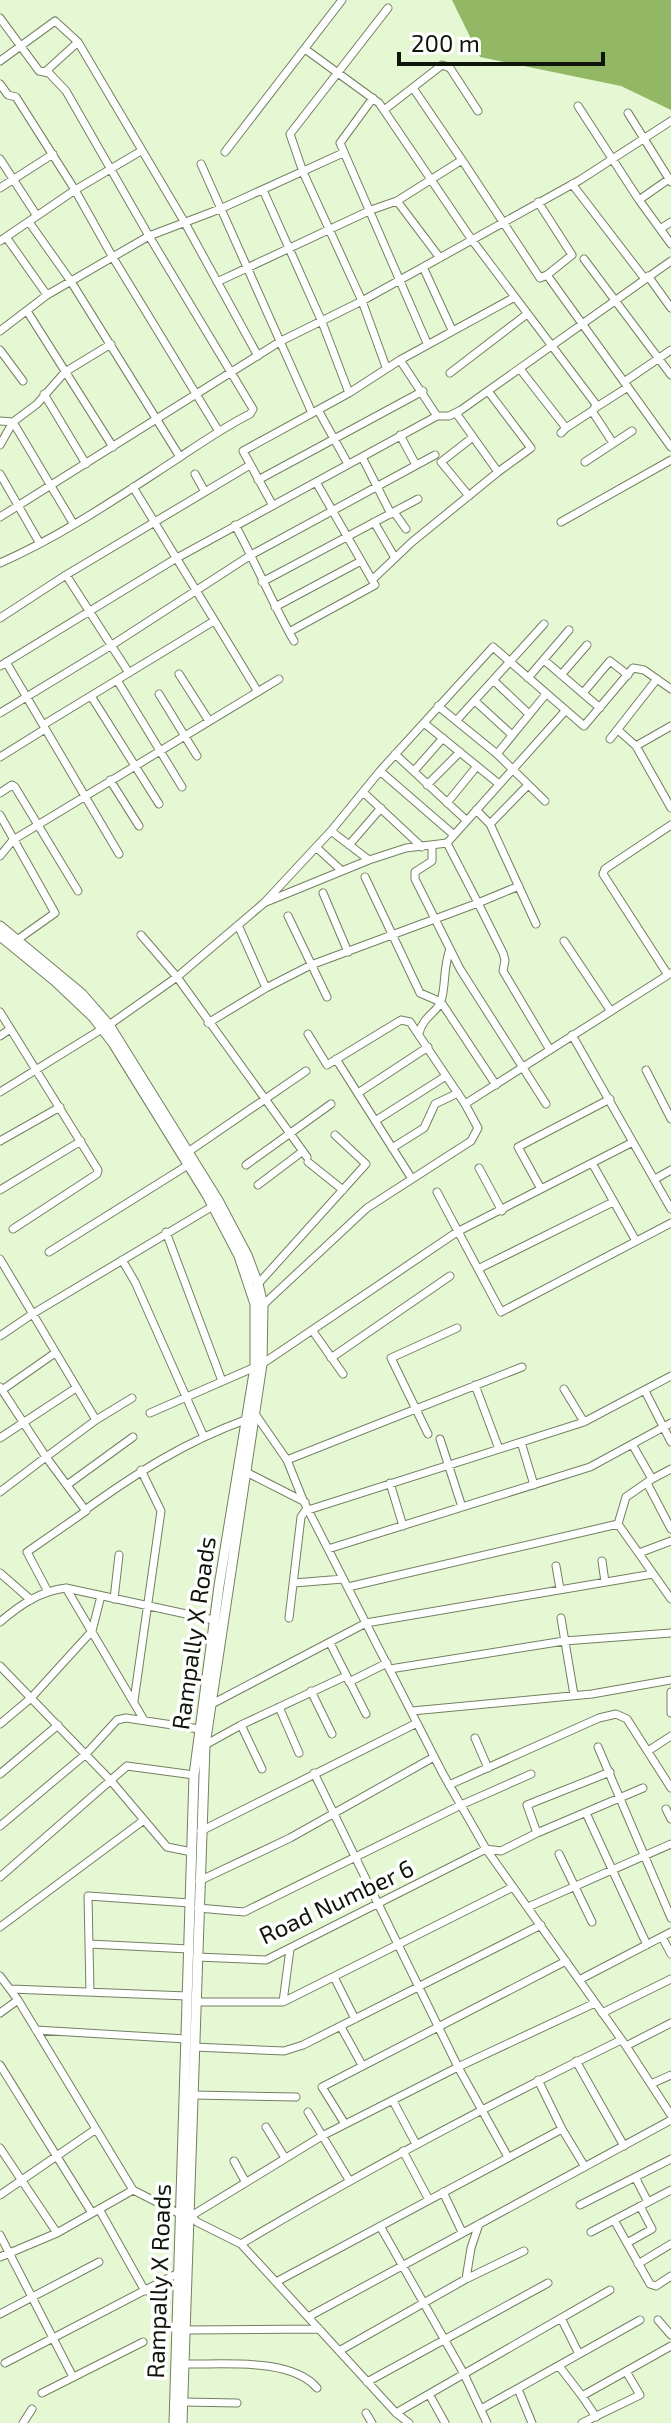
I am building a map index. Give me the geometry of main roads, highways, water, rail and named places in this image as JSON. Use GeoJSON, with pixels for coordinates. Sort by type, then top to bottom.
{"type":"FeatureCollection","features":[{"type":"Feature","properties":{"kind":"main road"},"geometry":{"type":"LineString","coordinates":[[0,926],[82,994],[106,1027],[188,1152],[240,1242],[258,1284],[263,1305],[258,1365],[249,1414],[246,1472],[205,1745],[199,1881],[194,1906],[197,1957],[192,1999],[193,2095],[187,2215]]}},
{"type":"Feature","properties":{"kind":"main road"},"geometry":{"type":"LineString","coordinates":[[0,936],[106,1027],[213,1206],[239,1256],[255,1304],[258,1365]]}},
{"type":"Feature","properties":{"kind":"main road","name":"Rampally X Roads"},"geometry":{"type":"LineString","coordinates":[[182,2423],[186,2330],[186,2039],[192,1999],[189,1949],[194,1906],[194,1775],[214,1620],[249,1414]]}},
{"type":"Feature","properties":{"kind":"main road","name":"Rampally X Roads"},"geometry":{"type":"LineString","coordinates":[[174,2423],[178,2273],[187,2215]]}}]}
